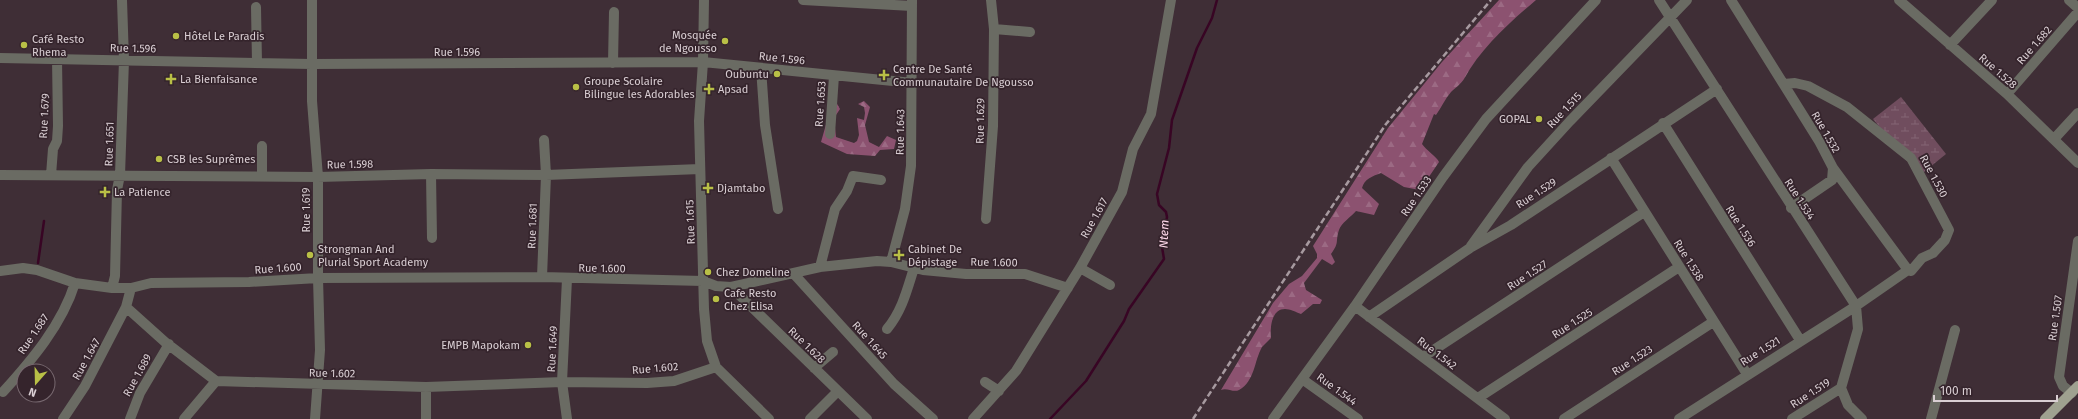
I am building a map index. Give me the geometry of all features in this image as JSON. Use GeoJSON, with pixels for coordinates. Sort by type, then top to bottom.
{"type":"FeatureCollection","features":[{"type":"Feature","properties":{"kind":"main road"},"geometry":{"type":"LineString","coordinates":[[2051,417],[2075,389]]}},
{"type":"Feature","properties":{"kind":"street","name":"Rue 1.651"},"geometry":{"type":"LineString","coordinates":[[112,288],[114,276],[117,190],[120,175],[124,60],[122,0]]}},
{"type":"Feature","properties":{"kind":"street","name":"Rue 1.619"},"geometry":{"type":"LineString","coordinates":[[312,0],[314,139],[318,177],[320,350],[315,419]]}},
{"type":"Feature","properties":{"kind":"street","name":"Rue 1.615"},"geometry":{"type":"LineString","coordinates":[[704,0],[703,62],[699,121],[707,341],[716,367],[769,419]]}},
{"type":"Feature","properties":{"kind":"street"},"geometry":{"type":"LineString","coordinates":[[803,0],[912,3]]}},
{"type":"Feature","properties":{"kind":"street","name":"Rue 1.629"},"geometry":{"type":"LineString","coordinates":[[986,219],[993,126],[994,29],[991,0]]}},
{"type":"Feature","properties":{"kind":"street","name":"Rue 1.617"},"geometry":{"type":"LineString","coordinates":[[973,419],[1016,371],[1080,268],[1122,192],[1133,149],[1151,114],[1171,0]]}},
{"type":"Feature","properties":{"kind":"street","name":"Rue 1.533"},"geometry":{"type":"LineString","coordinates":[[1273,419],[1355,306],[1443,178],[1486,119],[1596,0]]}},
{"type":"Feature","properties":{"kind":"street","name":"Rue 1.534"},"geometry":{"type":"LineString","coordinates":[[1659,0],[1791,208],[1856,306],[1858,328],[1841,388]]}},
{"type":"Feature","properties":{"kind":"street","name":"Rue 1.515"},"geometry":{"type":"LineString","coordinates":[[1470,248],[1528,167],[1570,120],[1687,0]]}},
{"type":"Feature","properties":{"kind":"street","name":"Rue 1.532"},"geometry":{"type":"LineString","coordinates":[[1731,0],[1819,141],[1834,168],[1908,270]]}},
{"type":"Feature","properties":{"kind":"street","name":"Rue 1.528"},"geometry":{"type":"LineString","coordinates":[[1900,0],[2008,94],[2078,163]]}},
{"type":"Feature","properties":{"kind":"street"},"geometry":{"type":"LineString","coordinates":[[1950,45],[1992,0]]}},
{"type":"Feature","properties":{"kind":"street"},"geometry":{"type":"LineString","coordinates":[[2069,0],[2078,8]]}},
{"type":"Feature","properties":{"kind":"street","name":"Rue 1.643"},"geometry":{"type":"LineString","coordinates":[[891,262],[909,186],[913,83],[912,3]]}},
{"type":"Feature","properties":{"kind":"street"},"geometry":{"type":"LineString","coordinates":[[256,7],[257,63]]}},
{"type":"Feature","properties":{"kind":"street"},"geometry":{"type":"LineString","coordinates":[[613,63],[614,12]]}},
{"type":"Feature","properties":{"kind":"street","name":"Rue 1.682"},"geometry":{"type":"LineString","coordinates":[[2008,94],[2078,12]]}},
{"type":"Feature","properties":{"kind":"street"},"geometry":{"type":"LineString","coordinates":[[994,29],[1030,32]]}},
{"type":"Feature","properties":{"kind":"street","name":"Rue 1.596"},"geometry":{"type":"LineString","coordinates":[[0,58],[312,64],[703,62],[913,83]]}},
{"type":"Feature","properties":{"kind":"street","name":"Rue 1.679"},"geometry":{"type":"LineString","coordinates":[[52,175],[53,149],[57,141],[58,126],[56,59]]}},
{"type":"Feature","properties":{"kind":"street"},"geometry":{"type":"LineString","coordinates":[[761,68],[765,125],[778,209]]}},
{"type":"Feature","properties":{"kind":"street","name":"Rue 1.653"},"geometry":{"type":"LineString","coordinates":[[830,134],[834,76]]}},
{"type":"Feature","properties":{"kind":"street","name":"Rue 1.530"},"geometry":{"type":"LineString","coordinates":[[1784,84],[1795,83],[1808,86],[1847,107],[1911,158],[1949,230],[1946,240],[1933,253],[1922,258],[1912,270],[1908,270],[1856,306]]}},
{"type":"Feature","properties":{"kind":"street","name":"Rue 1.529"},"geometry":{"type":"LineString","coordinates":[[1370,317],[1470,248],[1510,224],[1716,89]]}},
{"type":"Feature","properties":{"kind":"street"},"geometry":{"type":"LineString","coordinates":[[2054,139],[2078,113]]}},
{"type":"Feature","properties":{"kind":"street","name":"Rue 1.536"},"geometry":{"type":"LineString","coordinates":[[1663,124],[1800,340]]}},
{"type":"Feature","properties":{"kind":"street","name":"Rue 1.681"},"geometry":{"type":"LineString","coordinates":[[542,278],[546,175],[544,140]]}},
{"type":"Feature","properties":{"kind":"street"},"geometry":{"type":"LineString","coordinates":[[262,146],[262,175]]}},
{"type":"Feature","properties":{"kind":"street","name":"Rue 1.538"},"geometry":{"type":"LineString","coordinates":[[1611,158],[1747,374]]}},
{"type":"Feature","properties":{"kind":"street"},"geometry":{"type":"LineString","coordinates":[[1791,208],[1832,180],[1834,168]]}},
{"type":"Feature","properties":{"kind":"street","name":"Rue 1.598"},"geometry":{"type":"LineString","coordinates":[[0,175],[262,175],[318,177],[431,174],[546,175],[700,169]]}},
{"type":"Feature","properties":{"kind":"street"},"geometry":{"type":"LineString","coordinates":[[431,174],[432,238]]}},
{"type":"Feature","properties":{"kind":"street"},"geometry":{"type":"LineString","coordinates":[[820,268],[835,209],[847,191],[850,179],[853,176],[881,180]]}},
{"type":"Feature","properties":{"kind":"street","name":"Rue 1.527"},"geometry":{"type":"LineString","coordinates":[[1423,357],[1644,212]]}},
{"type":"Feature","properties":{"kind":"street","name":"Rue 1.507"},"geometry":{"type":"LineString","coordinates":[[2075,389],[2063,386],[2059,377],[2078,241]]}},
{"type":"Feature","properties":{"kind":"street","name":"Rue 1.600"},"geometry":{"type":"LineString","coordinates":[[130,288],[151,283],[249,282],[318,278],[542,278],[704,282],[716,286],[731,287],[793,273],[865,261],[891,262],[914,268],[966,274],[1025,274],[1068,288]]}},
{"type":"Feature","properties":{"kind":"street","name":"Rue 1.525"},"geometry":{"type":"LineString","coordinates":[[1478,398],[1679,267]]}},
{"type":"Feature","properties":{"kind":"street"},"geometry":{"type":"LineString","coordinates":[[0,272],[23,268],[37,270],[75,283],[112,288],[130,288],[126,307],[169,344],[216,381],[184,419]]}},
{"type":"Feature","properties":{"kind":"street"},"geometry":{"type":"LineString","coordinates":[[887,329],[898,316],[902,307],[914,268]]}},
{"type":"Feature","properties":{"kind":"street"},"geometry":{"type":"LineString","coordinates":[[1080,268],[1110,285]]}},
{"type":"Feature","properties":{"kind":"street","name":"Rue 1.645"},"geometry":{"type":"LineString","coordinates":[[793,273],[894,384],[933,419]]}},
{"type":"Feature","properties":{"kind":"street","name":"Rue 1.649"},"geometry":{"type":"LineString","coordinates":[[567,279],[562,382],[567,419]]}},
{"type":"Feature","properties":{"kind":"street","name":"Rue 1.687"},"geometry":{"type":"LineString","coordinates":[[3,392],[45,340],[63,310],[75,283]]}},
{"type":"Feature","properties":{"kind":"street","name":"Rue 1.628"},"geometry":{"type":"LineString","coordinates":[[731,287],[867,419]]}},
{"type":"Feature","properties":{"kind":"street","name":"Rue 1.542"},"geometry":{"type":"LineString","coordinates":[[1355,306],[1505,419]]}},
{"type":"Feature","properties":{"kind":"street","name":"Rue 1.521"},"geometry":{"type":"LineString","coordinates":[[1679,419],[1800,340],[1856,306]]}},
{"type":"Feature","properties":{"kind":"street","name":"Rue 1.647"},"geometry":{"type":"LineString","coordinates":[[62,419],[85,386],[126,307]]}},
{"type":"Feature","properties":{"kind":"street","name":"Rue 1.523"},"geometry":{"type":"LineString","coordinates":[[1564,419],[1713,322]]}},
{"type":"Feature","properties":{"kind":"street"},"geometry":{"type":"LineString","coordinates":[[1931,419],[1955,330]]}},
{"type":"Feature","properties":{"kind":"street","name":"Rue 1.689"},"geometry":{"type":"LineString","coordinates":[[130,419],[140,393],[169,344]]}},
{"type":"Feature","properties":{"kind":"street"},"geometry":{"type":"LineString","coordinates":[[814,368],[833,352]]}},
{"type":"Feature","properties":{"kind":"street","name":"Rue 1.602"},"geometry":{"type":"LineString","coordinates":[[216,381],[426,387],[562,382],[647,383],[674,381],[716,367]]}},
{"type":"Feature","properties":{"kind":"street","name":"Rue 1.544"},"geometry":{"type":"LineString","coordinates":[[1302,379],[1358,419]]}},
{"type":"Feature","properties":{"kind":"street"},"geometry":{"type":"LineString","coordinates":[[985,382],[999,391]]}},
{"type":"Feature","properties":{"kind":"street"},"geometry":{"type":"LineString","coordinates":[[426,387],[426,419]]}},
{"type":"Feature","properties":{"kind":"street"},"geometry":{"type":"LineString","coordinates":[[1841,388],[1848,405],[1862,419]]}},
{"type":"Feature","properties":{"kind":"street","name":"Rue 1.519"},"geometry":{"type":"LineString","coordinates":[[1792,419],[1841,388]]}},
{"type":"Feature","properties":{"kind":"street"},"geometry":{"type":"LineString","coordinates":[[810,419],[838,391]]}},
{"type":"Feature","properties":{"kind":"green space"},"geometry":{"type":"Polygon","coordinates":[[[1499,0],[1536,0],[1487,46],[1463,81],[1451,92],[1436,115],[1434,114],[1422,144],[1439,162],[1420,190],[1404,187],[1381,173],[1365,182],[1362,188],[1379,204],[1374,215],[1356,211],[1346,220],[1340,227],[1334,250],[1331,254],[1335,262],[1332,265],[1322,259],[1304,283],[1306,290],[1322,300],[1320,304],[1313,304],[1301,314],[1287,309],[1277,312],[1272,320],[1271,338],[1259,352],[1248,381],[1237,391],[1226,389],[1221,390],[1273,303],[1289,284],[1302,276],[1317,258],[1317,254],[1313,246],[1388,128],[1442,62],[1499,0]]]}},
{"type":"Feature","properties":{"kind":"green space"},"geometry":{"type":"Polygon","coordinates":[[[1901,97],[1946,154],[1919,176],[1873,119],[1901,97]]]}},
{"type":"Feature","properties":{"kind":"green space"},"geometry":{"type":"Polygon","coordinates":[[[864,101],[870,107],[865,125],[869,142],[879,147],[887,136],[896,140],[894,149],[880,150],[875,156],[847,154],[821,142],[827,121],[836,102],[840,109],[834,118],[836,137],[854,143],[857,141],[859,135],[857,118],[864,120],[865,113],[864,107],[858,104],[864,101]]]}},
{"type":"Feature","properties":{"kind":"waterway","name":"Ntem"},"geometry":{"type":"LineString","coordinates":[[1050,419],[1086,381],[1124,321],[1129,309],[1164,259],[1162,247],[1167,217],[1166,212],[1159,205],[1157,194],[1169,148],[1172,120],[1197,48],[1212,18],[1217,0]]}},
{"type":"Feature","properties":{"kind":"waterway"},"geometry":{"type":"LineString","coordinates":[[38,263],[44,221]]}},
{"type":"Feature","properties":{"kind":"railway"},"geometry":{"type":"LineString","coordinates":[[1193,419],[1386,124],[1491,0]]}},
{"type":"Feature","properties":{"kind":"place","name":"Hôtel Le Paradis"},"geometry":{"type":"Point","coordinates":[176,36]}},
{"type":"Feature","properties":{"kind":"place","name":"Mosquée de Ngousso"},"geometry":{"type":"Point","coordinates":[725,41]}},
{"type":"Feature","properties":{"kind":"place","name":"Café Resto Rhema"},"geometry":{"type":"Point","coordinates":[24,45]}},
{"type":"Feature","properties":{"kind":"place","name":"Oubuntu"},"geometry":{"type":"Point","coordinates":[777,74]}},
{"type":"Feature","properties":{"kind":"place","name":"Centre De Santé Communautaire De Ngousso"},"geometry":{"type":"Point","coordinates":[884,75]}},
{"type":"Feature","properties":{"kind":"place","name":"La Bienfaisance"},"geometry":{"type":"Point","coordinates":[171,79]}},
{"type":"Feature","properties":{"kind":"place","name":"Groupe Scolaire Bilingue les Adorables"},"geometry":{"type":"Point","coordinates":[576,87]}},
{"type":"Feature","properties":{"kind":"place","name":"Apsad"},"geometry":{"type":"Point","coordinates":[709,89]}},
{"type":"Feature","properties":{"kind":"place","name":"GOPAL"},"geometry":{"type":"Point","coordinates":[1539,119]}},
{"type":"Feature","properties":{"kind":"place","name":"CSB les Suprêmes"},"geometry":{"type":"Point","coordinates":[159,159]}},
{"type":"Feature","properties":{"kind":"place","name":"Djamtabo"},"geometry":{"type":"Point","coordinates":[708,188]}},
{"type":"Feature","properties":{"kind":"place","name":"La Patience"},"geometry":{"type":"Point","coordinates":[105,192]}},
{"type":"Feature","properties":{"kind":"place","name":"Strongman And Plurial Sport Academy"},"geometry":{"type":"Point","coordinates":[310,255]}},
{"type":"Feature","properties":{"kind":"place","name":"Cabinet De Dépistage"},"geometry":{"type":"Point","coordinates":[899,255]}},
{"type":"Feature","properties":{"kind":"place","name":"Chez Domeline"},"geometry":{"type":"Point","coordinates":[708,272]}},
{"type":"Feature","properties":{"kind":"place","name":"Cafe Resto Chez Elisa"},"geometry":{"type":"Point","coordinates":[716,299]}},
{"type":"Feature","properties":{"kind":"place","name":"EMPB Mapokam"},"geometry":{"type":"Point","coordinates":[528,345]}}]}
